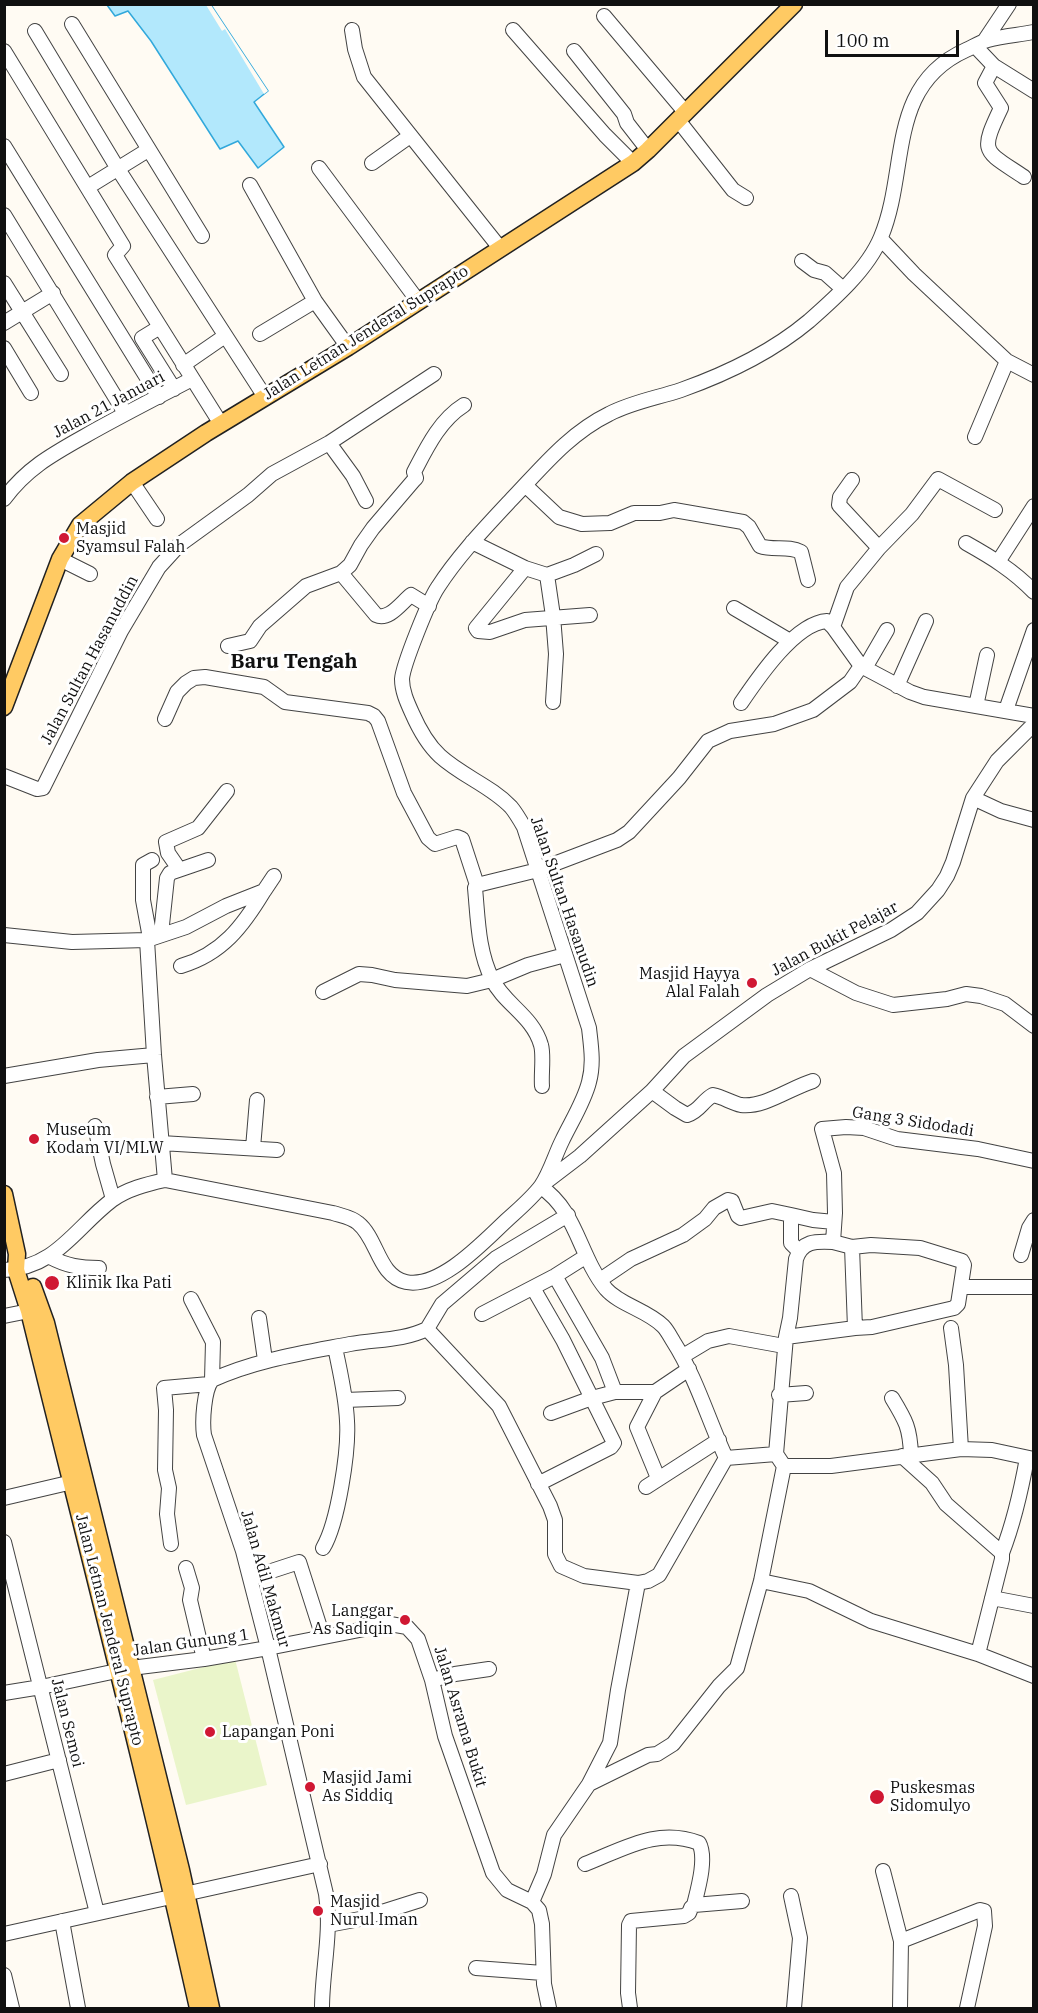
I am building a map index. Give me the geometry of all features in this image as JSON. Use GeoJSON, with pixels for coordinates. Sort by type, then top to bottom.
{"type":"FeatureCollection","features":[{"type":"Feature","properties":{"kind":"main road","name":"Jalan Letnan Jenderal Suprapto"},"geometry":{"type":"LineString","coordinates":[[4,707],[60,559],[80,525],[132,482],[220,424],[348,347],[633,163],[794,4]]}},
{"type":"Feature","properties":{"kind":"main road","name":"Jalan Letnan Jenderal Suprapto"},"geometry":{"type":"LineString","coordinates":[[4,1194],[16,1265],[78,1480],[180,1895],[198,2008]]}},
{"type":"Feature","properties":{"kind":"main road","name":"Jalan Letnan Jenderal Suprapto"},"geometry":{"type":"LineString","coordinates":[[16,1265],[46,1323],[78,1480]]}},
{"type":"Feature","properties":{"kind":"main road","name":"Jalan Letnan Jenderal Suprapto"},"geometry":{"type":"LineString","coordinates":[[125,1669],[181,1870],[180,1895]]}},
{"type":"Feature","properties":{"kind":"main road"},"geometry":{"type":"LineString","coordinates":[[180,1895],[191,1921],[211,2008]]}},
{"type":"Feature","properties":{"kind":"street"},"geometry":{"type":"LineString","coordinates":[[1009,4],[980,43],[994,66],[1034,91]]}},
{"type":"Feature","properties":{"kind":"street"},"geometry":{"type":"LineString","coordinates":[[604,16],[682,116],[733,190],[746,198]]}},
{"type":"Feature","properties":{"kind":"street"},"geometry":{"type":"LineString","coordinates":[[72,24],[202,236]]}},
{"type":"Feature","properties":{"kind":"street"},"geometry":{"type":"LineString","coordinates":[[352,30],[364,77],[500,248]]}},
{"type":"Feature","properties":{"kind":"street"},"geometry":{"type":"LineString","coordinates":[[513,30],[605,135],[633,163]]}},
{"type":"Feature","properties":{"kind":"street"},"geometry":{"type":"LineString","coordinates":[[35,31],[118,169],[175,254],[265,397]]}},
{"type":"Feature","properties":{"kind":"street","name":"Jalan Sultan Hasanudin"},"geometry":{"type":"LineString","coordinates":[[16,1265],[50,1257],[113,1199],[141,1186],[165,1180],[351,1218],[366,1231],[381,1261],[393,1276],[404,1281],[417,1282],[434,1278],[452,1268],[541,1187],[589,1084],[592,1053],[589,1028],[524,827],[513,809],[499,796],[442,757],[424,738],[405,695],[402,680],[404,665],[436,589],[472,542],[555,453],[584,428],[610,413],[679,391],[733,369],[769,349],[805,324],[843,289],[881,239],[895,189],[904,127],[912,104],[927,80],[941,64],[980,43],[1034,32]]}},
{"type":"Feature","properties":{"kind":"street"},"geometry":{"type":"LineString","coordinates":[[4,51],[123,246],[116,255],[192,379]]}},
{"type":"Feature","properties":{"kind":"street"},"geometry":{"type":"LineString","coordinates":[[574,51],[624,114],[628,126],[648,150]]}},
{"type":"Feature","properties":{"kind":"street"},"geometry":{"type":"LineString","coordinates":[[994,66],[986,83],[1001,108],[989,134],[989,151],[994,157],[1024,177]]}},
{"type":"Feature","properties":{"kind":"street"},"geometry":{"type":"LineString","coordinates":[[372,163],[410,136]]}},
{"type":"Feature","properties":{"kind":"street"},"geometry":{"type":"LineString","coordinates":[[4,146],[159,397]]}},
{"type":"Feature","properties":{"kind":"street"},"geometry":{"type":"LineString","coordinates":[[88,187],[148,150]]}},
{"type":"Feature","properties":{"kind":"street"},"geometry":{"type":"LineString","coordinates":[[319,168],[418,301]]}},
{"type":"Feature","properties":{"kind":"street"},"geometry":{"type":"LineString","coordinates":[[250,185],[315,301],[348,347]]}},
{"type":"Feature","properties":{"kind":"street"},"geometry":{"type":"LineString","coordinates":[[4,215],[10,235],[53,293],[125,413]]}},
{"type":"Feature","properties":{"kind":"street"},"geometry":{"type":"LineString","coordinates":[[881,239],[914,274],[1007,361],[1034,375]]}},
{"type":"Feature","properties":{"kind":"street"},"geometry":{"type":"LineString","coordinates":[[802,261],[814,270],[827,274],[843,289]]}},
{"type":"Feature","properties":{"kind":"street"},"geometry":{"type":"LineString","coordinates":[[4,283],[62,374]]}},
{"type":"Feature","properties":{"kind":"street"},"geometry":{"type":"LineString","coordinates":[[4,323],[53,293]]}},
{"type":"Feature","properties":{"kind":"street"},"geometry":{"type":"LineString","coordinates":[[260,334],[315,301]]}},
{"type":"Feature","properties":{"kind":"street"},"geometry":{"type":"LineString","coordinates":[[129,347],[160,327]]}},
{"type":"Feature","properties":{"kind":"street"},"geometry":{"type":"LineString","coordinates":[[183,364],[225,336]]}},
{"type":"Feature","properties":{"kind":"street"},"geometry":{"type":"LineString","coordinates":[[142,338],[174,389]]}},
{"type":"Feature","properties":{"kind":"street"},"geometry":{"type":"LineString","coordinates":[[4,348],[31,393]]}},
{"type":"Feature","properties":{"kind":"street"},"geometry":{"type":"LineString","coordinates":[[975,436],[1007,361]]}},
{"type":"Feature","properties":{"kind":"street"},"geometry":{"type":"LineString","coordinates":[[366,501],[353,476],[328,443],[434,374]]}},
{"type":"Feature","properties":{"kind":"street","name":"Jalan 21 Januari"},"geometry":{"type":"LineString","coordinates":[[4,499],[9,481],[125,413],[192,379],[220,424]]}},
{"type":"Feature","properties":{"kind":"street"},"geometry":{"type":"LineString","coordinates":[[228,646],[250,641],[260,626],[306,586],[341,573],[350,565],[373,528],[416,478],[414,472],[432,438],[452,413],[464,405]]}},
{"type":"Feature","properties":{"kind":"street","name":"Jalan Sultan Hasanuddin"},"geometry":{"type":"LineString","coordinates":[[4,776],[37,789],[43,788],[121,631],[159,567],[179,545],[272,474],[328,443]]}},
{"type":"Feature","properties":{"kind":"street"},"geometry":{"type":"LineString","coordinates":[[833,627],[847,587],[879,548],[912,514],[938,478],[995,510]]}},
{"type":"Feature","properties":{"kind":"street"},"geometry":{"type":"LineString","coordinates":[[852,480],[840,497],[839,505],[879,548]]}},
{"type":"Feature","properties":{"kind":"street"},"geometry":{"type":"LineString","coordinates":[[132,482],[158,519]]}},
{"type":"Feature","properties":{"kind":"street"},"geometry":{"type":"LineString","coordinates":[[525,485],[559,517],[582,524],[610,523],[634,513],[660,513],[674,510],[743,522],[749,527],[760,546],[801,552],[808,580]]}},
{"type":"Feature","properties":{"kind":"street"},"geometry":{"type":"LineString","coordinates":[[998,561],[1034,506]]}},
{"type":"Feature","properties":{"kind":"street"},"geometry":{"type":"LineString","coordinates":[[472,542],[525,568],[547,575],[596,554]]}},
{"type":"Feature","properties":{"kind":"street"},"geometry":{"type":"LineString","coordinates":[[966,543],[998,561],[1034,592]]}},
{"type":"Feature","properties":{"kind":"street"},"geometry":{"type":"LineString","coordinates":[[60,559],[90,574]]}},
{"type":"Feature","properties":{"kind":"street"},"geometry":{"type":"LineString","coordinates":[[525,568],[477,630],[480,633],[490,632],[525,620],[590,615]]}},
{"type":"Feature","properties":{"kind":"street"},"geometry":{"type":"LineString","coordinates":[[341,573],[380,617],[387,616],[411,595],[429,606]]}},
{"type":"Feature","properties":{"kind":"street"},"geometry":{"type":"LineString","coordinates":[[547,575],[554,616],[556,654],[553,702]]}},
{"type":"Feature","properties":{"kind":"street"},"geometry":{"type":"LineString","coordinates":[[734,608],[790,641]]}},
{"type":"Feature","properties":{"kind":"street"},"geometry":{"type":"LineString","coordinates":[[741,703],[764,669],[790,641],[820,622],[827,621],[863,667],[897,686],[924,697],[1006,710],[1033,723]]}},
{"type":"Feature","properties":{"kind":"street"},"geometry":{"type":"LineString","coordinates":[[897,686],[926,621]]}},
{"type":"Feature","properties":{"kind":"street"},"geometry":{"type":"LineString","coordinates":[[477,885],[538,870],[617,840],[629,831],[679,778],[708,741],[730,731],[774,724],[813,710],[850,682],[863,667],[887,630]]}},
{"type":"Feature","properties":{"kind":"street"},"geometry":{"type":"LineString","coordinates":[[1006,710],[1034,630]]}},
{"type":"Feature","properties":{"kind":"street"},"geometry":{"type":"LineString","coordinates":[[976,706],[987,655]]}},
{"type":"Feature","properties":{"kind":"street"},"geometry":{"type":"LineString","coordinates":[[165,719],[177,692],[194,678],[205,677],[264,687],[285,702],[372,714],[378,722],[404,793],[428,838],[435,844],[457,837],[462,840],[477,885],[475,888],[481,946],[492,980],[505,998],[523,1014],[536,1031],[542,1052],[540,1066],[542,1086]]}},
{"type":"Feature","properties":{"kind":"street","name":"Jalan Bukit Pelajar"},"geometry":{"type":"LineString","coordinates":[[541,1187],[580,1156],[652,1091],[684,1056],[767,995],[810,969],[891,930],[917,913],[939,890],[950,869],[973,798],[997,761],[1033,723]]}},
{"type":"Feature","properties":{"kind":"street"},"geometry":{"type":"LineString","coordinates":[[179,869],[168,853],[166,842],[198,828],[227,790]]}},
{"type":"Feature","properties":{"kind":"street"},"geometry":{"type":"LineString","coordinates":[[973,798],[1001,811],[1034,820]]}},
{"type":"Feature","properties":{"kind":"street"},"geometry":{"type":"LineString","coordinates":[[152,860],[143,865],[143,900],[153,937]]}},
{"type":"Feature","properties":{"kind":"street"},"geometry":{"type":"LineString","coordinates":[[165,1180],[154,1055],[153,937],[170,873],[208,860]]}},
{"type":"Feature","properties":{"kind":"street"},"geometry":{"type":"LineString","coordinates":[[181,966],[210,955],[233,934],[250,915],[274,876]]}},
{"type":"Feature","properties":{"kind":"street"},"geometry":{"type":"LineString","coordinates":[[4,935],[72,942],[153,937],[186,927],[226,906],[264,891]]}},
{"type":"Feature","properties":{"kind":"street"},"geometry":{"type":"LineString","coordinates":[[323,992],[359,975],[457,987],[467,986],[492,980],[528,965],[566,955]]}},
{"type":"Feature","properties":{"kind":"street"},"geometry":{"type":"LineString","coordinates":[[810,969],[856,993],[893,1005],[947,999],[966,994],[981,996],[1005,1004],[1034,1026]]}},
{"type":"Feature","properties":{"kind":"street"},"geometry":{"type":"LineString","coordinates":[[4,1077],[98,1060],[154,1055]]}},
{"type":"Feature","properties":{"kind":"street"},"geometry":{"type":"LineString","coordinates":[[652,1091],[687,1114],[696,1112],[706,1099],[713,1095],[740,1105],[759,1104],[796,1086],[813,1081]]}},
{"type":"Feature","properties":{"kind":"street"},"geometry":{"type":"LineString","coordinates":[[157,1097],[193,1094]]}},
{"type":"Feature","properties":{"kind":"street"},"geometry":{"type":"LineString","coordinates":[[253,1148],[257,1100]]}},
{"type":"Feature","properties":{"kind":"street"},"geometry":{"type":"LineString","coordinates":[[95,1126],[113,1199]]}},
{"type":"Feature","properties":{"kind":"street","name":"Gang 3 Sidodadi"},"geometry":{"type":"LineString","coordinates":[[834,1222],[834,1173],[822,1129],[864,1128],[897,1139],[978,1149],[1034,1161]]}},
{"type":"Feature","properties":{"kind":"street"},"geometry":{"type":"LineString","coordinates":[[161,1143],[277,1150]]}},
{"type":"Feature","properties":{"kind":"street"},"geometry":{"type":"LineString","coordinates":[[541,1187],[554,1196],[568,1215],[585,1257],[607,1290],[617,1299],[642,1311],[664,1327],[686,1362],[726,1458]]}},
{"type":"Feature","properties":{"kind":"street"},"geometry":{"type":"LineString","coordinates":[[600,1280],[631,1259],[671,1242],[695,1227],[724,1201],[732,1202],[741,1218],[772,1211],[834,1222],[833,1242]]}},
{"type":"Feature","properties":{"kind":"street"},"geometry":{"type":"LineString","coordinates":[[171,1544],[167,1514],[169,1488],[165,1470],[164,1388],[210,1382],[265,1360],[335,1347],[406,1338],[427,1329],[442,1304],[496,1258],[568,1215]]}},
{"type":"Feature","properties":{"kind":"street"},"geometry":{"type":"LineString","coordinates":[[791,1215],[791,1243],[799,1251]]}},
{"type":"Feature","properties":{"kind":"street"},"geometry":{"type":"LineString","coordinates":[[1021,1255],[1029,1228],[1034,1220]]}},
{"type":"Feature","properties":{"kind":"street"},"geometry":{"type":"LineString","coordinates":[[589,1784],[648,1755],[657,1755],[667,1749],[719,1686],[737,1668],[761,1581],[780,1460],[779,1395],[785,1341],[799,1251],[804,1245],[818,1241],[852,1247],[871,1245],[920,1248],[962,1261],[965,1270],[958,1304],[949,1310],[872,1327],[785,1341],[729,1336],[708,1341],[655,1392],[637,1426],[658,1478]]}},
{"type":"Feature","properties":{"kind":"street"},"geometry":{"type":"LineString","coordinates":[[852,1247],[855,1328]]}},
{"type":"Feature","properties":{"kind":"street"},"geometry":{"type":"LineString","coordinates":[[50,1257],[75,1268],[99,1268]]}},
{"type":"Feature","properties":{"kind":"street"},"geometry":{"type":"LineString","coordinates":[[482,1314],[555,1276],[585,1257]]}},
{"type":"Feature","properties":{"kind":"street"},"geometry":{"type":"LineString","coordinates":[[555,1276],[602,1358],[615,1392]]}},
{"type":"Feature","properties":{"kind":"street"},"geometry":{"type":"LineString","coordinates":[[961,1287],[1034,1287]]}},
{"type":"Feature","properties":{"kind":"street"},"geometry":{"type":"LineString","coordinates":[[533,1288],[614,1443],[611,1448],[538,1484]]}},
{"type":"Feature","properties":{"kind":"street","name":"Jalan Adil Makmur"},"geometry":{"type":"LineString","coordinates":[[191,1299],[213,1342],[210,1382],[203,1425],[204,1435],[243,1551],[320,1864],[327,1902],[328,1925],[322,2008]]}},
{"type":"Feature","properties":{"kind":"street"},"geometry":{"type":"LineString","coordinates":[[4,1316],[29,1311]]}},
{"type":"Feature","properties":{"kind":"street"},"geometry":{"type":"LineString","coordinates":[[259,1318],[265,1360]]}},
{"type":"Feature","properties":{"kind":"street"},"geometry":{"type":"LineString","coordinates":[[951,1328],[956,1365],[961,1449]]}},
{"type":"Feature","properties":{"kind":"street"},"geometry":{"type":"LineString","coordinates":[[427,1329],[499,1406],[550,1506],[555,1520],[557,1562],[584,1576],[638,1583],[648,1581],[658,1575],[726,1458]]}},
{"type":"Feature","properties":{"kind":"street"},"geometry":{"type":"LineString","coordinates":[[323,1548],[331,1531],[343,1475],[348,1423],[335,1347]]}},
{"type":"Feature","properties":{"kind":"street"},"geometry":{"type":"LineString","coordinates":[[551,1413],[615,1392],[655,1392]]}},
{"type":"Feature","properties":{"kind":"street"},"geometry":{"type":"LineString","coordinates":[[779,1395],[806,1393]]}},
{"type":"Feature","properties":{"kind":"street"},"geometry":{"type":"LineString","coordinates":[[345,1400],[398,1398]]}},
{"type":"Feature","properties":{"kind":"street"},"geometry":{"type":"LineString","coordinates":[[892,1398],[905,1418],[910,1433],[906,1456]]}},
{"type":"Feature","properties":{"kind":"street"},"geometry":{"type":"LineString","coordinates":[[646,1487],[719,1440]]}},
{"type":"Feature","properties":{"kind":"street"},"geometry":{"type":"LineString","coordinates":[[726,1458],[780,1460],[831,1466],[961,1449],[992,1450],[1030,1459],[1002,1553],[978,1654]]}},
{"type":"Feature","properties":{"kind":"street"},"geometry":{"type":"LineString","coordinates":[[906,1456],[932,1483],[946,1504],[1002,1553]]}},
{"type":"Feature","properties":{"kind":"street"},"geometry":{"type":"LineString","coordinates":[[4,1498],[78,1480]]}},
{"type":"Feature","properties":{"kind":"street","name":"Jalan Semoi"},"geometry":{"type":"LineString","coordinates":[[4,1542],[8,1573],[40,1687],[97,1913]]}},
{"type":"Feature","properties":{"kind":"street"},"geometry":{"type":"LineString","coordinates":[[250,1578],[301,1559],[323,1637]]}},
{"type":"Feature","properties":{"kind":"street"},"geometry":{"type":"LineString","coordinates":[[186,1568],[192,1588],[190,1600],[204,1659]]}},
{"type":"Feature","properties":{"kind":"street"},"geometry":{"type":"LineString","coordinates":[[761,1581],[809,1591],[871,1621],[978,1654],[1034,1676]]}},
{"type":"Feature","properties":{"kind":"street"},"geometry":{"type":"LineString","coordinates":[[549,2008],[543,1973],[541,1917],[539,1910],[532,1902],[544,1874],[554,1835],[589,1784],[612,1735],[618,1689],[638,1583]]}},
{"type":"Feature","properties":{"kind":"street"},"geometry":{"type":"LineString","coordinates":[[992,1598],[1034,1606]]}},
{"type":"Feature","properties":{"kind":"street","name":"Jalan Asrama Bukit"},"geometry":{"type":"LineString","coordinates":[[268,1648],[390,1624],[407,1627],[418,1639],[432,1680],[445,1736],[493,1873],[507,1890],[532,1902]]}},
{"type":"Feature","properties":{"kind":"street","name":"Jalan Gunung 1"},"geometry":{"type":"LineString","coordinates":[[4,1692],[40,1687],[125,1669],[268,1648]]}},
{"type":"Feature","properties":{"kind":"street"},"geometry":{"type":"LineString","coordinates":[[432,1680],[489,1669]]}},
{"type":"Feature","properties":{"kind":"street"},"geometry":{"type":"LineString","coordinates":[[4,1774],[59,1760]]}},
{"type":"Feature","properties":{"kind":"street"},"geometry":{"type":"LineString","coordinates":[[585,1864],[663,1836],[686,1838],[701,1845],[701,1876],[694,1905],[689,1913],[684,1916],[635,1920],[630,1923],[628,1993],[630,2008]]}},
{"type":"Feature","properties":{"kind":"street"},"geometry":{"type":"LineString","coordinates":[[4,1934],[320,1864]]}},
{"type":"Feature","properties":{"kind":"street"},"geometry":{"type":"LineString","coordinates":[[883,1871],[901,1941],[900,2008]]}},
{"type":"Feature","properties":{"kind":"street"},"geometry":{"type":"LineString","coordinates":[[791,1896],[801,1938],[794,2008]]}},
{"type":"Feature","properties":{"kind":"street"},"geometry":{"type":"LineString","coordinates":[[328,1925],[360,1919],[420,1900]]}},
{"type":"Feature","properties":{"kind":"street"},"geometry":{"type":"LineString","coordinates":[[694,1905],[742,1902]]}},
{"type":"Feature","properties":{"kind":"street"},"geometry":{"type":"LineString","coordinates":[[901,1941],[980,1910],[984,1911],[986,1926],[967,2008]]}},
{"type":"Feature","properties":{"kind":"street"},"geometry":{"type":"LineString","coordinates":[[62,1921],[78,2008]]}},
{"type":"Feature","properties":{"kind":"street"},"geometry":{"type":"LineString","coordinates":[[476,1968],[543,1973]]}},
{"type":"Feature","properties":{"kind":"street"},"geometry":{"type":"LineString","coordinates":[[4,1975],[12,2008]]}},
{"type":"Feature","properties":{"kind":"green space","name":"Lapangan Poni"},"geometry":{"type":"Polygon","coordinates":[[[235,1659],[267,1785],[186,1805],[153,1680],[235,1659]]]}},
{"type":"Feature","properties":{"kind":"water"},"geometry":{"type":"Polygon","coordinates":[[[107,5],[211,5],[268,91],[254,102],[284,147],[258,168],[238,141],[220,149],[151,41],[128,11],[115,16],[107,5]]]}},
{"type":"Feature","properties":{"kind":"pier"},"geometry":{"type":"Polygon","coordinates":[[[206,5],[211,5],[268,91],[264,94],[225,29],[222,31],[206,5]]]}},
{"type":"Feature","properties":{"kind":"place","name":"Masjid Syamsul Falah"},"geometry":{"type":"Point","coordinates":[64,538]}},
{"type":"Feature","properties":{"kind":"place","name":"Masjid Hayya Alal Falah"},"geometry":{"type":"Point","coordinates":[752,983]}},
{"type":"Feature","properties":{"kind":"place","name":"Museum Kodam VI/MLW"},"geometry":{"type":"Point","coordinates":[34,1139]}},
{"type":"Feature","properties":{"kind":"place","name":"Klinik Ika Pati"},"geometry":{"type":"Point","coordinates":[52,1283]}},
{"type":"Feature","properties":{"kind":"place","name":"Langgar As Sadiqin"},"geometry":{"type":"Point","coordinates":[405,1620]}},
{"type":"Feature","properties":{"kind":"place","name":"Lapangan Poni"},"geometry":{"type":"Point","coordinates":[210,1732]}},
{"type":"Feature","properties":{"kind":"place","name":"Masjid Jami As Siddiq"},"geometry":{"type":"Point","coordinates":[310,1787]}},
{"type":"Feature","properties":{"kind":"place","name":"Puskesmas Sidomulyo"},"geometry":{"type":"Point","coordinates":[877,1797]}},
{"type":"Feature","properties":{"kind":"place","name":"Masjid Nurul Iman"},"geometry":{"type":"Point","coordinates":[318,1911]}},
{"type":"Feature","properties":{"kind":"district","name":"Baru Tengah"},"geometry":{"type":"Point","coordinates":[294,662]}}]}
